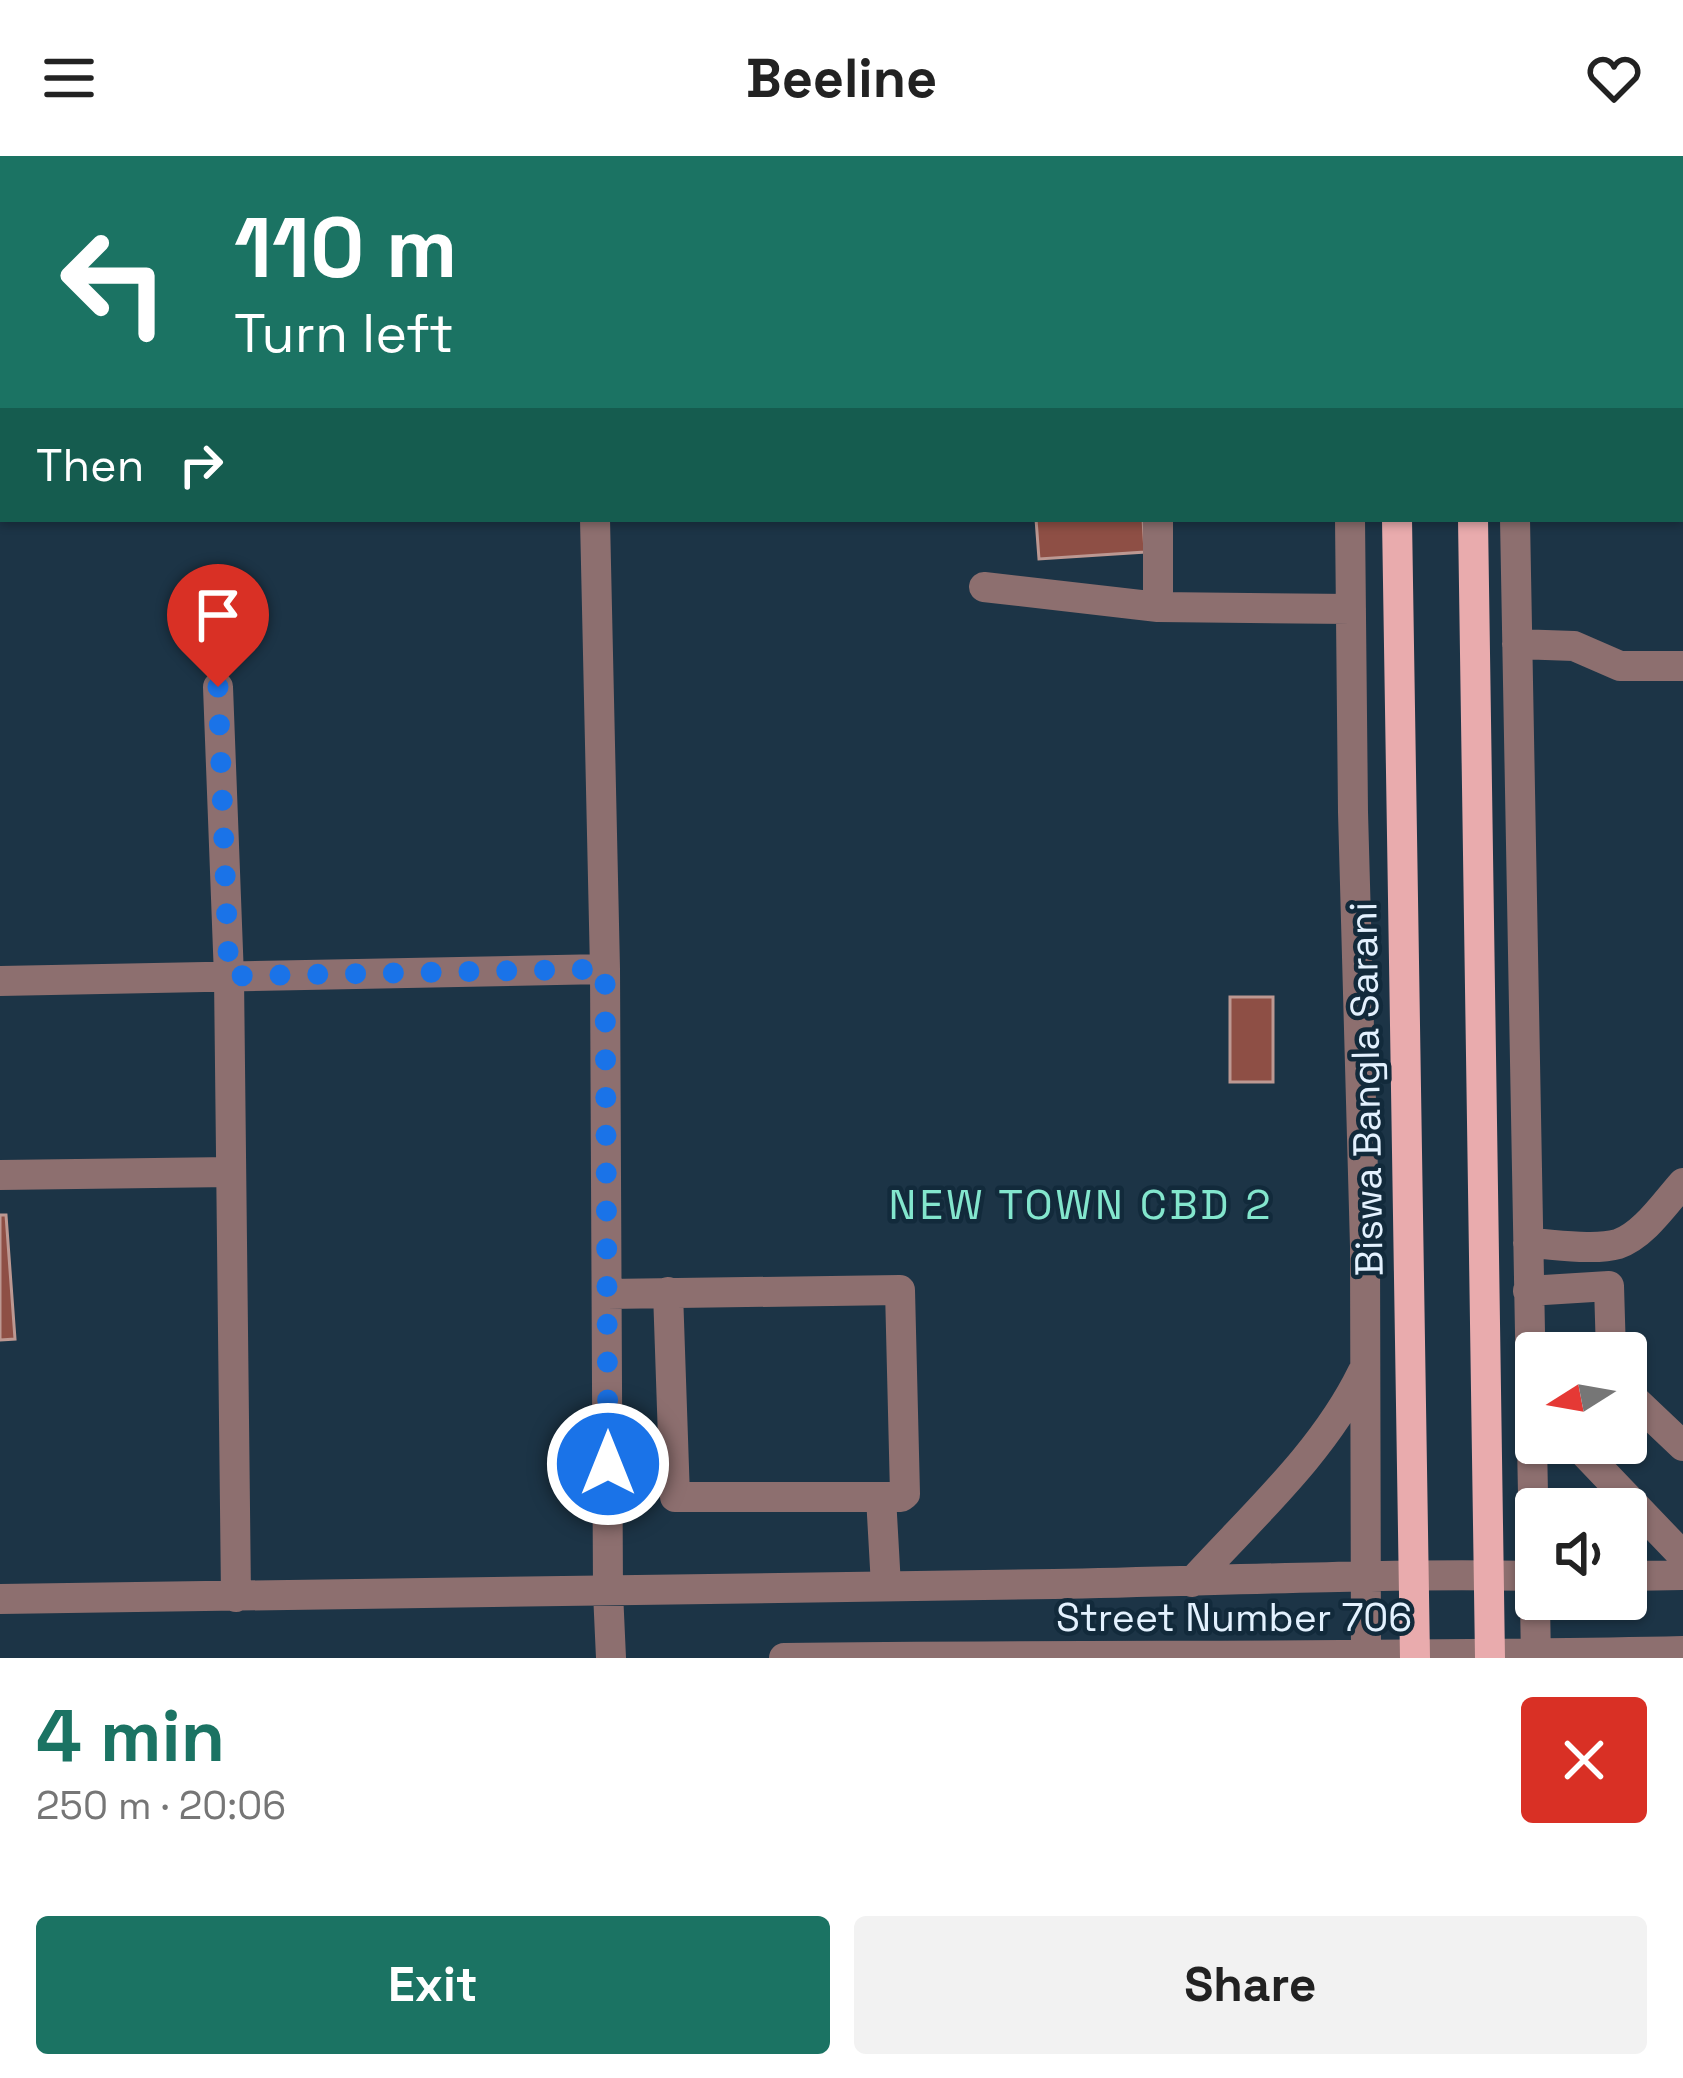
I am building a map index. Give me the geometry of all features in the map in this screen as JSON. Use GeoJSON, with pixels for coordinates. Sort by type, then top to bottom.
{"type":"FeatureCollection","features":[{"type":"Feature","properties":{"kind":"main road","name":"Biswa Bangla Sarani"},"geometry":{"type":"LineString","coordinates":[[1397,522],[1415,1658]]}},
{"type":"Feature","properties":{"kind":"main road"},"geometry":{"type":"LineString","coordinates":[[1472,522],[1490,1656]]}},
{"type":"Feature","properties":{"kind":"street"},"geometry":{"type":"LineString","coordinates":[[595,522],[605,969],[611,1658]]}},
{"type":"Feature","properties":{"kind":"street"},"geometry":{"type":"LineString","coordinates":[[1158,522],[1158,607]]}},
{"type":"Feature","properties":{"kind":"street"},"geometry":{"type":"LineString","coordinates":[[1350,522],[1366,1364],[1366,1657]]}},
{"type":"Feature","properties":{"kind":"street"},"geometry":{"type":"LineString","coordinates":[[1515,522],[1530,1332]]}},
{"type":"Feature","properties":{"kind":"street"},"geometry":{"type":"LineString","coordinates":[[984,587],[1158,607],[1351,609]]}},
{"type":"Feature","properties":{"kind":"street"},"geometry":{"type":"LineString","coordinates":[[1517,644],[1574,646],[1620,666],[1683,666]]}},
{"type":"Feature","properties":{"kind":"street"},"geometry":{"type":"LineString","coordinates":[[218,687],[229,976],[236,1597]]}},
{"type":"Feature","properties":{"kind":"street"},"geometry":{"type":"LineString","coordinates":[[0,981],[605,969]]}},
{"type":"Feature","properties":{"kind":"street"},"geometry":{"type":"LineString","coordinates":[[0,1175],[231,1172]]}},
{"type":"Feature","properties":{"kind":"street"},"geometry":{"type":"LineString","coordinates":[[1528,1243],[1618,1244],[1642,1229],[1683,1184]]}},
{"type":"Feature","properties":{"kind":"street"},"geometry":{"type":"LineString","coordinates":[[1528,1291],[1609,1286],[1610,1332]]}},
{"type":"Feature","properties":{"kind":"street"},"geometry":{"type":"LineString","coordinates":[[607,1294],[668,1292],[900,1290],[905,1494],[880,1498],[675,1497],[668,1292]]}},
{"type":"Feature","properties":{"kind":"street"},"geometry":{"type":"LineString","coordinates":[[1192,1582],[1325,1433],[1348,1402],[1366,1364]]}},
{"type":"Feature","properties":{"kind":"street"},"geometry":{"type":"LineString","coordinates":[[1647,1412],[1683,1446]]}},
{"type":"Feature","properties":{"kind":"street"},"geometry":{"type":"LineString","coordinates":[[1595,1464],[1683,1556]]}},
{"type":"Feature","properties":{"kind":"street"},"geometry":{"type":"LineString","coordinates":[[880,1498],[886,1586]]}},
{"type":"Feature","properties":{"kind":"street"},"geometry":{"type":"LineString","coordinates":[[1647,1576],[1683,1575]]}},
{"type":"Feature","properties":{"kind":"street"},"geometry":{"type":"LineString","coordinates":[[0,1599],[1515,1576]]}},
{"type":"Feature","properties":{"kind":"street"},"geometry":{"type":"LineString","coordinates":[[1535,1620],[1536,1657]]}},
{"type":"Feature","properties":{"kind":"street","name":"Street Number 706"},"geometry":{"type":"LineString","coordinates":[[784,1658],[1415,1658],[1683,1652]]}},
{"type":"Feature","properties":{"kind":"building"},"geometry":{"type":"Polygon","coordinates":[[[1036,522],[1143,522],[1145,552],[1039,559],[1036,522]]]}},
{"type":"Feature","properties":{"kind":"building"},"geometry":{"type":"Polygon","coordinates":[[[1230,997],[1273,997],[1273,1082],[1230,1082],[1230,997]]]}},
{"type":"Feature","properties":{"kind":"building"},"geometry":{"type":"Polygon","coordinates":[[[0,1215],[6,1215],[15,1339],[0,1340],[0,1215]]]}},
{"type":"Feature","properties":{"kind":"district","name":"NEW TOWN CBD 2"},"geometry":{"type":"Point","coordinates":[1081,1204]}},
{"type":"Feature","properties":{"kind":"route"},"geometry":{"type":"LineString","coordinates":[[218,687],[229,976],[605,969],[608,1464]]}}]}
